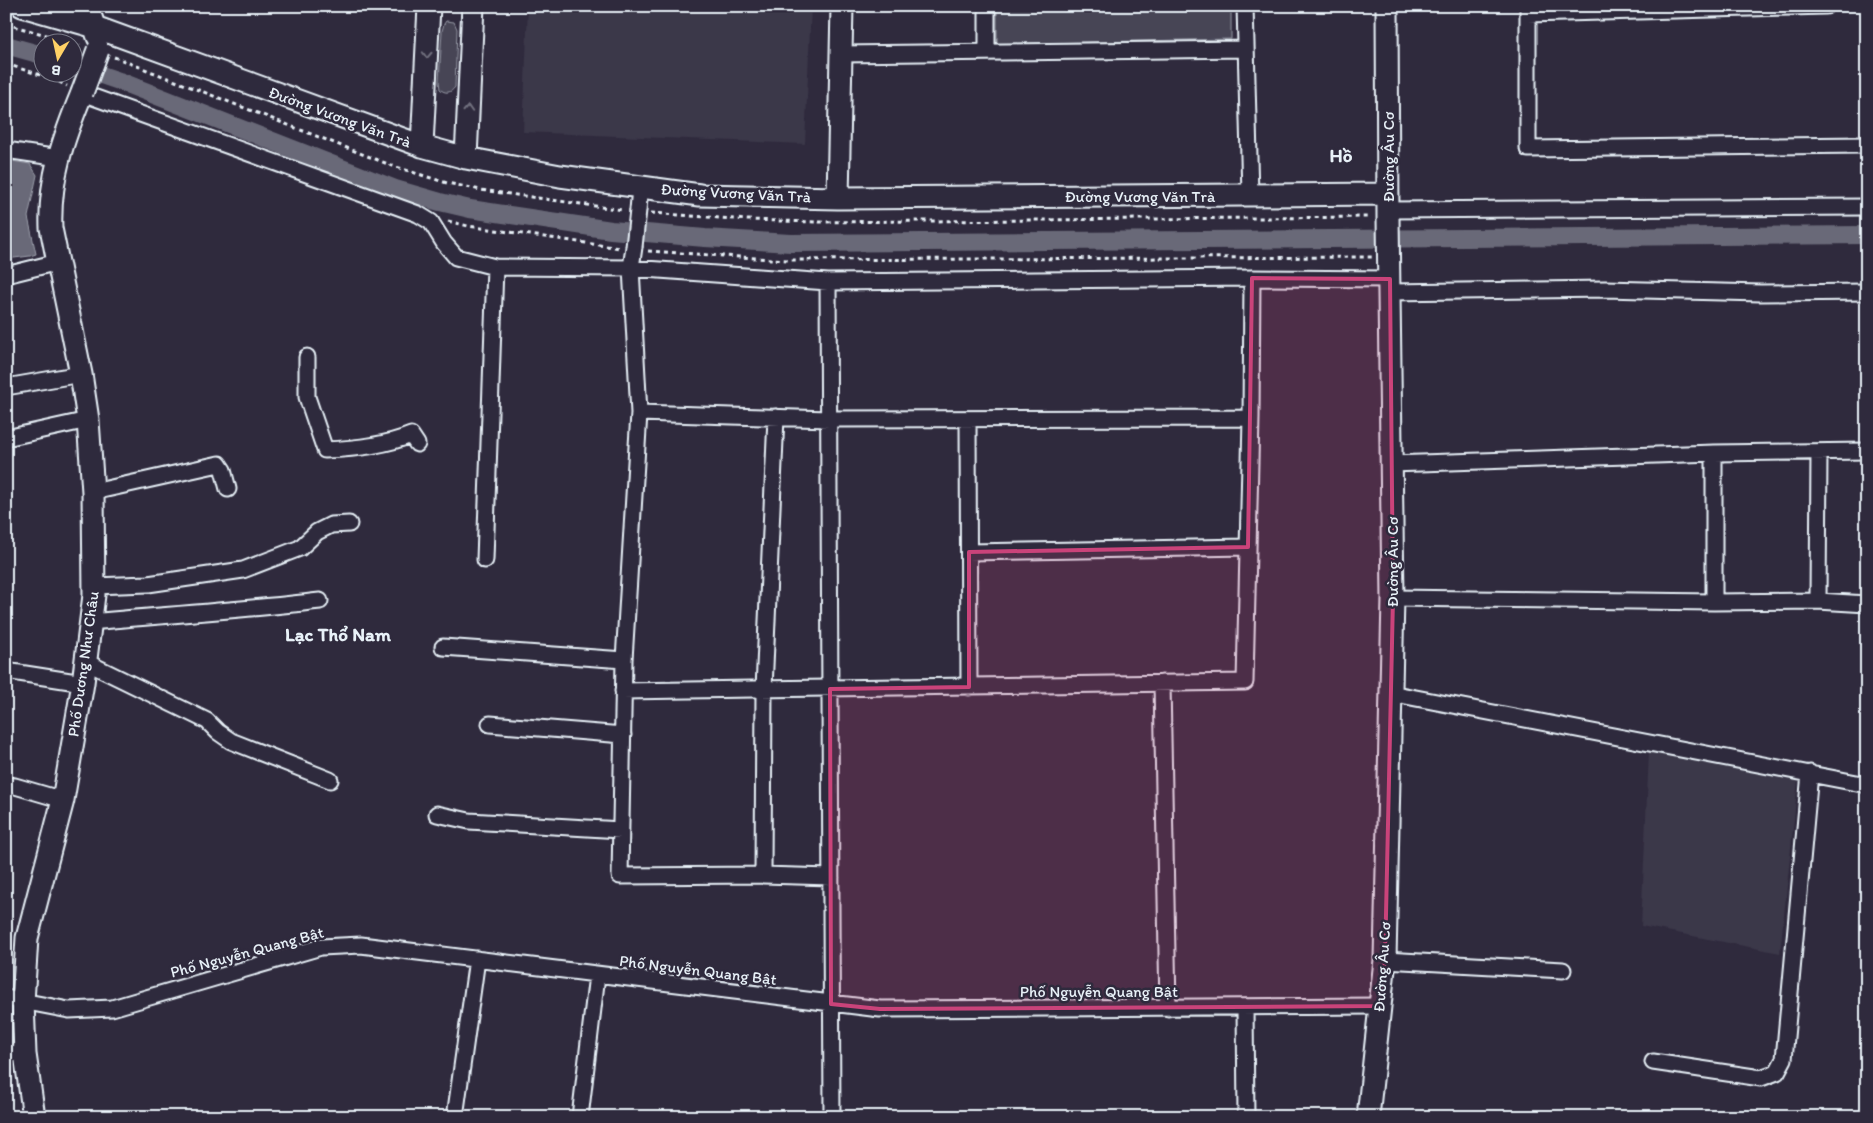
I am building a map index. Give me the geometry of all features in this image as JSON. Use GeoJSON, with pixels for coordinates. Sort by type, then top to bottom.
{"type":"FeatureCollection","features":[{"type":"Feature","properties":{"kind":"main road","name":"Đường Vương Văn Trà"},"geometry":{"type":"LineString","coordinates":[[22,6],[95,27],[422,146],[466,158],[560,176],[640,188],[700,195],[838,198],[1250,195],[1388,202]]}},
{"type":"Feature","properties":{"kind":"main road"},"geometry":{"type":"LineString","coordinates":[[87,6],[95,27]]}},
{"type":"Feature","properties":{"kind":"main road"},"geometry":{"type":"LineString","coordinates":[[422,146],[429,6]]}},
{"type":"Feature","properties":{"kind":"main road"},"geometry":{"type":"LineString","coordinates":[[466,158],[473,6]]}},
{"type":"Feature","properties":{"kind":"main road"},"geometry":{"type":"LineString","coordinates":[[838,198],[842,6]]}},
{"type":"Feature","properties":{"kind":"main road","name":"Đường Âu Cơ"},"geometry":{"type":"LineString","coordinates":[[1368,1117],[1385,960],[1393,598],[1387,6]]}},
{"type":"Feature","properties":{"kind":"main road","name":"Phố Dương Như Châu"},"geometry":{"type":"LineString","coordinates":[[34,1117],[15,1054],[14,1000],[27,938],[62,800],[83,683],[94,586],[93,492],[88,420],[81,374],[51,228],[50,205],[53,181],[65,135],[98,50],[95,27]]}},
{"type":"Feature","properties":{"kind":"street"},"geometry":{"type":"LineString","coordinates":[[987,6],[987,52]]}},
{"type":"Feature","properties":{"kind":"street"},"geometry":{"type":"LineString","coordinates":[[1245,6],[1250,195]]}},
{"type":"Feature","properties":{"kind":"street"},"geometry":{"type":"LineString","coordinates":[[1826,6],[1528,10],[1528,148],[1867,145]]}},
{"type":"Feature","properties":{"kind":"street"},"geometry":{"type":"LineString","coordinates":[[842,54],[1246,49]]}},
{"type":"Feature","properties":{"kind":"street"},"geometry":{"type":"LineString","coordinates":[[82,93],[418,214],[431,222],[444,243],[456,257],[495,267],[631,268],[828,282],[1252,278],[1389,273],[1604,289],[1761,293],[1867,292]]}},
{"type":"Feature","properties":{"kind":"street"},"geometry":{"type":"LineString","coordinates":[[6,150],[59,158]]}},
{"type":"Feature","properties":{"kind":"street"},"geometry":{"type":"LineString","coordinates":[[640,188],[631,268],[639,413],[624,660],[620,876],[763,875],[831,877]]}},
{"type":"Feature","properties":{"kind":"street"},"geometry":{"type":"LineString","coordinates":[[1388,202],[1867,207]]}},
{"type":"Feature","properties":{"kind":"street"},"geometry":{"type":"LineString","coordinates":[[6,275],[58,262]]}},
{"type":"Feature","properties":{"kind":"street"},"geometry":{"type":"LineString","coordinates":[[485,560],[495,267]]}},
{"type":"Feature","properties":{"kind":"street"},"geometry":{"type":"LineString","coordinates":[[623,691],[1245,682],[1252,278]]}},
{"type":"Feature","properties":{"kind":"street"},"geometry":{"type":"LineString","coordinates":[[828,282],[832,1117]]}},
{"type":"Feature","properties":{"kind":"street"},"geometry":{"type":"LineString","coordinates":[[307,357],[307,397],[325,450],[350,449],[398,440],[411,435],[417,444]]}},
{"type":"Feature","properties":{"kind":"street"},"geometry":{"type":"LineString","coordinates":[[6,387],[81,374]]}},
{"type":"Feature","properties":{"kind":"street"},"geometry":{"type":"LineString","coordinates":[[639,413],[829,419],[1251,418]]}},
{"type":"Feature","properties":{"kind":"street"},"geometry":{"type":"LineString","coordinates":[[763,875],[764,689],[776,417]]}},
{"type":"Feature","properties":{"kind":"street"},"geometry":{"type":"LineString","coordinates":[[968,419],[970,687]]}},
{"type":"Feature","properties":{"kind":"street"},"geometry":{"type":"LineString","coordinates":[[6,438],[88,420]]}},
{"type":"Feature","properties":{"kind":"street"},"geometry":{"type":"LineString","coordinates":[[1391,464],[1714,453],[1867,451]]}},
{"type":"Feature","properties":{"kind":"street"},"geometry":{"type":"LineString","coordinates":[[1818,601],[1819,452]]}},
{"type":"Feature","properties":{"kind":"street"},"geometry":{"type":"LineString","coordinates":[[1714,453],[1714,602]]}},
{"type":"Feature","properties":{"kind":"street"},"geometry":{"type":"LineString","coordinates":[[93,492],[219,464],[223,470],[228,489]]}},
{"type":"Feature","properties":{"kind":"street"},"geometry":{"type":"LineString","coordinates":[[94,586],[148,584],[243,570],[300,548],[317,532],[331,525],[349,524]]}},
{"type":"Feature","properties":{"kind":"street"},"geometry":{"type":"LineString","coordinates":[[969,552],[1248,547]]}},
{"type":"Feature","properties":{"kind":"street"},"geometry":{"type":"LineString","coordinates":[[1393,598],[1714,602],[1818,601],[1867,604]]}},
{"type":"Feature","properties":{"kind":"street"},"geometry":{"type":"LineString","coordinates":[[90,622],[320,601]]}},
{"type":"Feature","properties":{"kind":"street"},"geometry":{"type":"LineString","coordinates":[[443,647],[624,660]]}},
{"type":"Feature","properties":{"kind":"street"},"geometry":{"type":"LineString","coordinates":[[86,662],[207,721],[231,741],[330,780]]}},
{"type":"Feature","properties":{"kind":"street"},"geometry":{"type":"LineString","coordinates":[[6,670],[83,683]]}},
{"type":"Feature","properties":{"kind":"street"},"geometry":{"type":"LineString","coordinates":[[1162,683],[1168,1008]]}},
{"type":"Feature","properties":{"kind":"street"},"geometry":{"type":"LineString","coordinates":[[1390,693],[1867,785]]}},
{"type":"Feature","properties":{"kind":"street"},"geometry":{"type":"LineString","coordinates":[[490,724],[623,735]]}},
{"type":"Feature","properties":{"kind":"street"},"geometry":{"type":"LineString","coordinates":[[1653,1062],[1761,1078],[1777,1072],[1784,1059],[1810,773]]}},
{"type":"Feature","properties":{"kind":"street"},"geometry":{"type":"LineString","coordinates":[[6,785],[62,800]]}},
{"type":"Feature","properties":{"kind":"street"},"geometry":{"type":"LineString","coordinates":[[437,814],[469,821],[621,830]]}},
{"type":"Feature","properties":{"kind":"street","name":"Phố Nguyễn Quang Bật"},"geometry":{"type":"LineString","coordinates":[[14,1000],[69,1010],[112,1008],[321,946],[360,945],[880,1009],[1379,1006]]}},
{"type":"Feature","properties":{"kind":"street"},"geometry":{"type":"LineString","coordinates":[[455,1117],[477,959]]}},
{"type":"Feature","properties":{"kind":"street"},"geometry":{"type":"LineString","coordinates":[[1385,960],[1563,970]]}},
{"type":"Feature","properties":{"kind":"street"},"geometry":{"type":"LineString","coordinates":[[580,1117],[597,975]]}},
{"type":"Feature","properties":{"kind":"street"},"geometry":{"type":"LineString","coordinates":[[1245,1007],[1246,1117]]}},
{"type":"Feature","properties":{"kind":"path"},"geometry":{"type":"LineString","coordinates":[[6,24],[35,32]]}},
{"type":"Feature","properties":{"kind":"path"},"geometry":{"type":"LineString","coordinates":[[6,64],[53,79],[82,93]]}},
{"type":"Feature","properties":{"kind":"path"},"geometry":{"type":"LineString","coordinates":[[418,214],[468,226],[698,255],[796,260],[1389,273]]}},
{"type":"Feature","properties":{"kind":"highlighted area"},"geometry":{"type":"Polygon","coordinates":[[[1252,278],[1390,279],[1393,598],[1385,960],[1379,1006],[880,1009],[831,1004],[830,689],[969,687],[969,552],[1248,547],[1252,278]]]}},
{"type":"Feature","properties":{"kind":"shaded area"},"geometry":{"type":"Polygon","coordinates":[[[528,6],[811,6],[805,144],[523,132],[528,6]]]}},
{"type":"Feature","properties":{"kind":"shaded area"},"geometry":{"type":"Polygon","coordinates":[[[997,6],[1231,6],[1231,39],[997,44],[997,6]]]}},
{"type":"Feature","properties":{"kind":"shaded area"},"geometry":{"type":"Polygon","coordinates":[[[446,21],[454,22],[457,29],[455,87],[452,91],[444,92],[440,89],[439,82],[442,31],[446,21]]]}},
{"type":"Feature","properties":{"kind":"shaded area"},"geometry":{"type":"Polygon","coordinates":[[[1649,752],[1798,781],[1780,953],[1641,926],[1649,752]]]}},
{"type":"Feature","properties":{"kind":"water"},"geometry":{"type":"Polygon","coordinates":[[[6,160],[30,164],[37,175],[28,217],[36,254],[6,259],[6,160]]]}},
{"type":"Feature","properties":{"kind":"waterway"},"geometry":{"type":"LineString","coordinates":[[6,45],[32,52]]}},
{"type":"Feature","properties":{"kind":"waterway"},"geometry":{"type":"LineString","coordinates":[[82,68],[119,81],[395,189],[470,209],[611,230],[791,243],[1867,235]]}},
{"type":"Feature","properties":{"kind":"district","name":"Hồ"},"geometry":{"type":"Point","coordinates":[1341,155]}},
{"type":"Feature","properties":{"kind":"district","name":"Lạc Thổ Nam"},"geometry":{"type":"Point","coordinates":[338,634]}}]}
